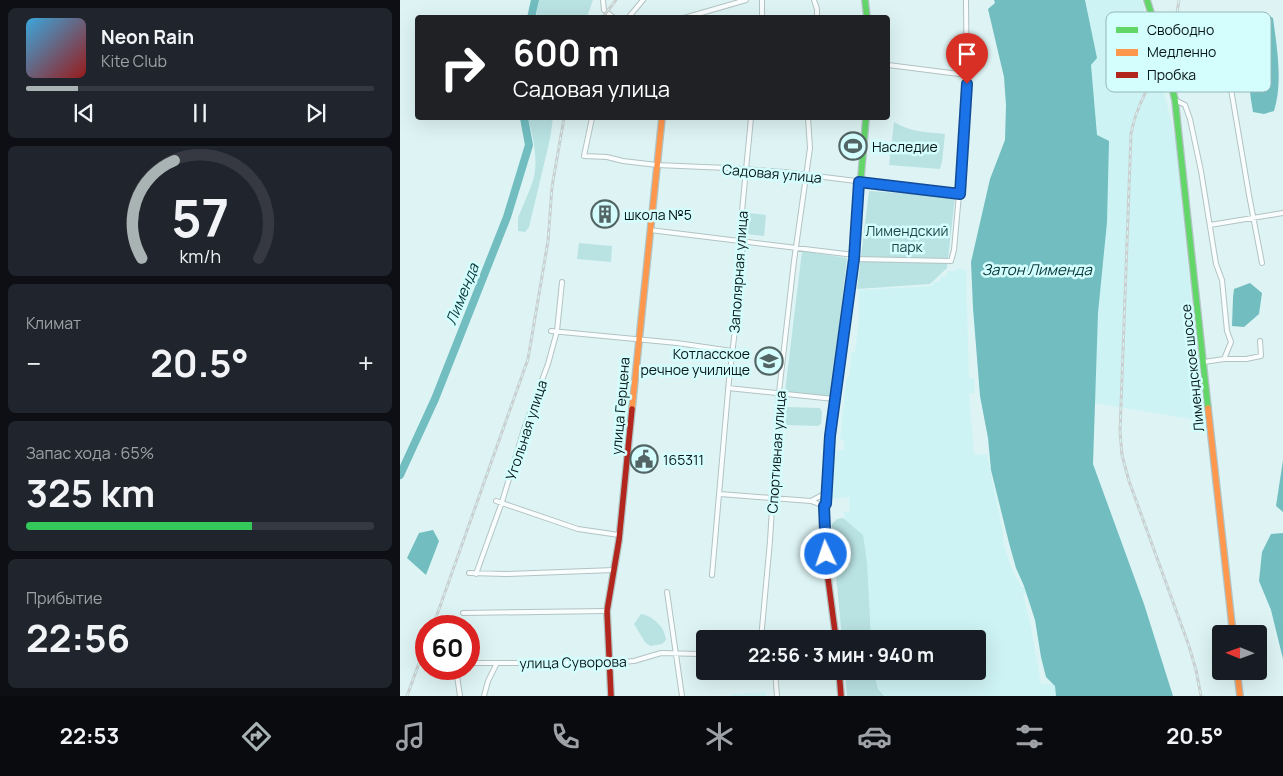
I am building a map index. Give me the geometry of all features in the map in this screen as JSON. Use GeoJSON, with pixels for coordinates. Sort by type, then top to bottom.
{"type":"FeatureCollection","features":[{"type":"Feature","properties":{"kind":"main road"},"geometry":{"type":"LineString","coordinates":[[865,0],[867,15]]}},
{"type":"Feature","properties":{"kind":"main road","name":"Лимендское шоссе"},"geometry":{"type":"LineString","coordinates":[[1147,0],[1151,12]]}},
{"type":"Feature","properties":{"kind":"main road","name":"Лимендское шоссе"},"geometry":{"type":"LineString","coordinates":[[1173,92],[1232,625]]}},
{"type":"Feature","properties":{"kind":"main road","name":"улица Герцена"},"geometry":{"type":"LineString","coordinates":[[611,696],[607,611],[619,535],[662,120]]}},
{"type":"Feature","properties":{"kind":"main road"},"geometry":{"type":"LineString","coordinates":[[835,630],[827,571],[824,506],[826,504],[834,399],[854,257],[866,120]]}},
{"type":"Feature","properties":{"kind":"main road"},"geometry":{"type":"LineString","coordinates":[[840,680],[841,696]]}},
{"type":"Feature","properties":{"kind":"main road"},"geometry":{"type":"LineString","coordinates":[[1238,680],[1240,696]]}},
{"type":"Feature","properties":{"kind":"street"},"geometry":{"type":"LineString","coordinates":[[630,15],[643,0]]}},
{"type":"Feature","properties":{"kind":"street"},"geometry":{"type":"LineString","coordinates":[[694,15],[746,0]]}},
{"type":"Feature","properties":{"kind":"street"},"geometry":{"type":"LineString","coordinates":[[762,0],[762,15]]}},
{"type":"Feature","properties":{"kind":"street"},"geometry":{"type":"LineString","coordinates":[[814,0],[816,15]]}},
{"type":"Feature","properties":{"kind":"street"},"geometry":{"type":"LineString","coordinates":[[650,230],[796,247],[854,257],[951,261],[954,250],[960,194],[967,105],[966,0]]}},
{"type":"Feature","properties":{"kind":"street"},"geometry":{"type":"LineString","coordinates":[[603,2],[604,10],[610,15]]}},
{"type":"Feature","properties":{"kind":"street"},"geometry":{"type":"LineString","coordinates":[[890,65],[967,75]]}},
{"type":"Feature","properties":{"kind":"street"},"geometry":{"type":"LineString","coordinates":[[1232,92],[1262,263]]}},
{"type":"Feature","properties":{"kind":"street","name":"Лимендское шоссе"},"geometry":{"type":"LineString","coordinates":[[1175,100],[1185,105],[1190,119],[1201,171],[1216,264],[1222,280],[1226,322],[1231,342],[1224,358]]}},
{"type":"Feature","properties":{"kind":"street","name":"Садовая улица"},"geometry":{"type":"LineString","coordinates":[[592,120],[584,156],[607,157],[657,166],[747,169],[960,194]]}},
{"type":"Feature","properties":{"kind":"street","name":"Заполярная улица"},"geometry":{"type":"LineString","coordinates":[[712,575],[743,242],[742,211],[751,120]]}},
{"type":"Feature","properties":{"kind":"street","name":"Спортивная улица"},"geometry":{"type":"LineString","coordinates":[[762,630],[773,498],[779,392],[810,148],[808,120]]}},
{"type":"Feature","properties":{"kind":"street"},"geometry":{"type":"LineString","coordinates":[[1210,225],[1283,213]]}},
{"type":"Feature","properties":{"kind":"street","name":"Угольная улица"},"geometry":{"type":"LineString","coordinates":[[476,574],[502,504],[524,429],[548,364],[557,331],[562,282]]}},
{"type":"Feature","properties":{"kind":"street"},"geometry":{"type":"LineString","coordinates":[[551,331],[732,351]]}},
{"type":"Feature","properties":{"kind":"street"},"geometry":{"type":"LineString","coordinates":[[1204,362],[1224,358],[1246,359],[1262,356],[1260,341]]}},
{"type":"Feature","properties":{"kind":"street"},"geometry":{"type":"LineString","coordinates":[[728,388],[834,399]]}},
{"type":"Feature","properties":{"kind":"street"},"geometry":{"type":"LineString","coordinates":[[811,501],[826,493]]}},
{"type":"Feature","properties":{"kind":"street"},"geometry":{"type":"LineString","coordinates":[[720,494],[811,501],[824,506]]}},
{"type":"Feature","properties":{"kind":"street"},"geometry":{"type":"LineString","coordinates":[[496,501],[578,529],[619,535]]}},
{"type":"Feature","properties":{"kind":"street"},"geometry":{"type":"LineString","coordinates":[[469,573],[614,570]]}},
{"type":"Feature","properties":{"kind":"street"},"geometry":{"type":"LineString","coordinates":[[667,592],[682,696]]}},
{"type":"Feature","properties":{"kind":"street"},"geometry":{"type":"LineString","coordinates":[[463,613],[607,611]]}},
{"type":"Feature","properties":{"kind":"street","name":"улица Суворова"},"geometry":{"type":"LineString","coordinates":[[480,662],[609,663],[634,661],[661,653],[696,654]]}},
{"type":"Feature","properties":{"kind":"street"},"geometry":{"type":"LineString","coordinates":[[484,696],[488,681],[497,663]]}},
{"type":"Feature","properties":{"kind":"street"},"geometry":{"type":"LineString","coordinates":[[458,680],[460,696]]}},
{"type":"Feature","properties":{"kind":"street"},"geometry":{"type":"LineString","coordinates":[[776,680],[777,696]]}},
{"type":"Feature","properties":{"kind":"shaded area"},"geometry":{"type":"Polygon","coordinates":[[[1086,0],[1142,0],[1145,12],[1106,12],[1106,92],[1164,92],[1176,142],[1203,421],[1095,403],[1086,0]]]}},
{"type":"Feature","properties":{"kind":"shaded area"},"geometry":{"type":"Polygon","coordinates":[[[956,268],[966,270],[969,378],[974,378],[975,393],[969,394],[974,455],[987,454],[1003,532],[1003,542],[1011,567],[1021,587],[1036,585],[1037,591],[1023,594],[1041,684],[1059,683],[1060,696],[855,696],[854,680],[986,680],[986,630],[851,630],[844,512],[850,511],[849,497],[831,499],[833,451],[844,450],[844,440],[840,439],[846,381],[849,375],[852,352],[855,352],[859,317],[859,290],[933,286],[933,282],[940,281],[940,277],[947,276],[947,271],[956,271],[956,268]]]}},
{"type":"Feature","properties":{"kind":"shaded area"},"geometry":{"type":"Polygon","coordinates":[[[766,692],[766,696],[731,696],[732,694],[766,692]]]}},
{"type":"Feature","properties":{"kind":"green space"},"geometry":{"type":"Polygon","coordinates":[[[539,0],[593,0],[588,15],[536,15],[539,0]]]}},
{"type":"Feature","properties":{"kind":"green space"},"geometry":{"type":"Polygon","coordinates":[[[528,120],[553,120],[529,227],[525,232],[518,231],[518,218],[534,177],[535,155],[528,120]]]}},
{"type":"Feature","properties":{"kind":"green space"},"geometry":{"type":"Polygon","coordinates":[[[894,122],[912,130],[945,134],[940,169],[889,165],[894,122]]]}},
{"type":"Feature","properties":{"kind":"green space","name":"Лимендский парк"},"geometry":{"type":"Polygon","coordinates":[[[869,191],[955,197],[947,268],[930,284],[857,289],[869,191]]]}},
{"type":"Feature","properties":{"kind":"green space"},"geometry":{"type":"Polygon","coordinates":[[[749,213],[766,215],[764,236],[746,234],[749,213]]]}},
{"type":"Feature","properties":{"kind":"green space"},"geometry":{"type":"Polygon","coordinates":[[[579,243],[612,246],[611,262],[577,259],[579,243]]]}},
{"type":"Feature","properties":{"kind":"green space"},"geometry":{"type":"Polygon","coordinates":[[[802,251],[847,258],[831,396],[785,392],[802,251]]]}},
{"type":"Feature","properties":{"kind":"green space"},"geometry":{"type":"Polygon","coordinates":[[[786,407],[820,408],[822,412],[821,424],[818,426],[787,425],[784,420],[786,407]]]}},
{"type":"Feature","properties":{"kind":"green space"},"geometry":{"type":"Polygon","coordinates":[[[843,518],[863,535],[867,562],[871,630],[841,630],[832,531],[832,524],[837,519],[843,518]]]}},
{"type":"Feature","properties":{"kind":"green space"},"geometry":{"type":"Polygon","coordinates":[[[641,614],[650,617],[661,627],[666,640],[662,644],[650,646],[645,642],[634,624],[641,614]]]}},
{"type":"Feature","properties":{"kind":"green space"},"geometry":{"type":"Polygon","coordinates":[[[846,680],[876,680],[878,689],[884,696],[847,696],[846,680]]]}},
{"type":"Feature","properties":{"kind":"water","name":"Затон Лименда"},"geometry":{"type":"Polygon","coordinates":[[[994,0],[1085,0],[1097,58],[1091,65],[1097,135],[1109,141],[1107,222],[1098,313],[1093,464],[1144,604],[1173,696],[1056,696],[1055,686],[1046,677],[1035,620],[1009,543],[991,470],[988,438],[980,396],[971,262],[990,179],[1005,140],[1006,105],[1004,77],[988,9],[995,3],[994,0]]]}},
{"type":"Feature","properties":{"kind":"water"},"geometry":{"type":"Polygon","coordinates":[[[1271,17],[1273,18],[1279,77],[1277,100],[1274,111],[1264,114],[1253,112],[1250,92],[1271,92],[1271,17]]]}},
{"type":"Feature","properties":{"kind":"water"},"geometry":{"type":"Polygon","coordinates":[[[1250,283],[1262,293],[1259,314],[1244,327],[1232,326],[1234,289],[1250,283]]]}},
{"type":"Feature","properties":{"kind":"water"},"geometry":{"type":"Polygon","coordinates":[[[1283,460],[1283,512],[1276,506],[1283,460]]]}},
{"type":"Feature","properties":{"kind":"water"},"geometry":{"type":"Polygon","coordinates":[[[433,530],[439,541],[426,575],[407,558],[419,533],[433,530]]]}},
{"type":"Feature","properties":{"kind":"water"},"geometry":{"type":"Polygon","coordinates":[[[1283,533],[1283,659],[1271,610],[1259,581],[1262,552],[1271,534],[1283,533]]]}},
{"type":"Feature","properties":{"kind":"waterway","name":"Лименда"},"geometry":{"type":"LineString","coordinates":[[532,15],[535,0]]}},
{"type":"Feature","properties":{"kind":"waterway","name":"Лименда"},"geometry":{"type":"LineString","coordinates":[[400,475],[435,399],[507,217],[529,145],[524,120]]}},
{"type":"Feature","properties":{"kind":"railway"},"geometry":{"type":"LineString","coordinates":[[604,15],[616,0]]}},
{"type":"Feature","properties":{"kind":"railway"},"geometry":{"type":"LineString","coordinates":[[1177,12],[1179,0]]}},
{"type":"Feature","properties":{"kind":"railway"},"geometry":{"type":"LineString","coordinates":[[1146,92],[1131,134],[1120,432],[1122,455],[1129,481],[1189,646],[1201,696]]}},
{"type":"Feature","properties":{"kind":"railway"},"geometry":{"type":"LineString","coordinates":[[437,615],[528,359],[548,241],[552,187],[564,120]]}},
{"type":"Feature","properties":{"kind":"railway"},"geometry":{"type":"LineString","coordinates":[[407,696],[415,674]]}},
{"type":"Feature","properties":{"kind":"traffic: fast"},"geometry":{"type":"LineString","coordinates":[[865,0],[867,15]]}},
{"type":"Feature","properties":{"kind":"traffic: fast"},"geometry":{"type":"LineString","coordinates":[[1147,0],[1151,12]]}},
{"type":"Feature","properties":{"kind":"traffic: fast"},"geometry":{"type":"LineString","coordinates":[[1173,92],[1208,408]]}},
{"type":"Feature","properties":{"kind":"traffic: fast"},"geometry":{"type":"LineString","coordinates":[[838,377],[854,259],[866,120]]}},
{"type":"Feature","properties":{"kind":"traffic: slow"},"geometry":{"type":"LineString","coordinates":[[632,409],[662,120]]}},
{"type":"Feature","properties":{"kind":"traffic: slow"},"geometry":{"type":"LineString","coordinates":[[1208,408],[1232,625]]}},
{"type":"Feature","properties":{"kind":"traffic: slow"},"geometry":{"type":"LineString","coordinates":[[1238,680],[1240,696]]}},
{"type":"Feature","properties":{"kind":"traffic: jam"},"geometry":{"type":"LineString","coordinates":[[835,630],[827,571],[824,506],[826,503],[830,436],[838,377]]}},
{"type":"Feature","properties":{"kind":"traffic: jam"},"geometry":{"type":"LineString","coordinates":[[611,696],[607,611],[619,540],[632,409]]}},
{"type":"Feature","properties":{"kind":"traffic: jam"},"geometry":{"type":"LineString","coordinates":[[840,680],[841,696]]}},
{"type":"Feature","properties":{"kind":"place","name":"Наследие"},"geometry":{"type":"Point","coordinates":[853,146]}},
{"type":"Feature","properties":{"kind":"place","name":"школа №5"},"geometry":{"type":"Point","coordinates":[605,214]}},
{"type":"Feature","properties":{"kind":"place","name":"Котласское речное училище"},"geometry":{"type":"Point","coordinates":[769,361]}},
{"type":"Feature","properties":{"kind":"place","name":"165311"},"geometry":{"type":"Point","coordinates":[644,459]}},
{"type":"Feature","properties":{"kind":"route"},"geometry":{"type":"LineString","coordinates":[[826,554],[824,506],[826,504],[830,436],[854,259],[859,182],[960,194],[967,84]]}}]}
